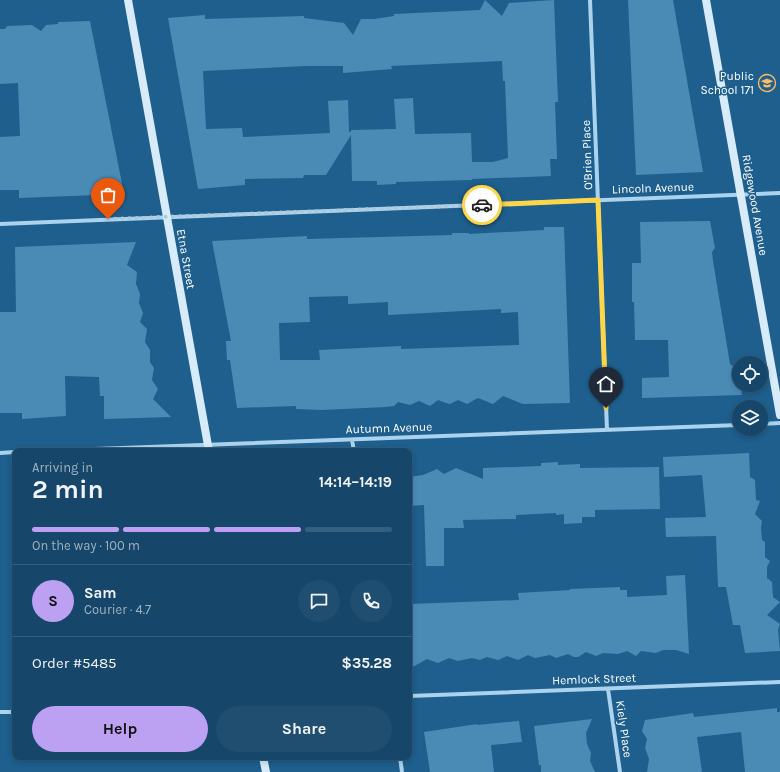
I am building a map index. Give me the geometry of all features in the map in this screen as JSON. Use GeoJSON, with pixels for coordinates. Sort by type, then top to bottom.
{"type":"FeatureCollection","features":[{"type":"Feature","properties":{"kind":"main road","name":"Etna Street"},"geometry":{"type":"LineString","coordinates":[[128,0],[208,448]]}},
{"type":"Feature","properties":{"kind":"main road","name":"Ridgewood Avenue"},"geometry":{"type":"LineString","coordinates":[[706,0],[780,415]]}},
{"type":"Feature","properties":{"kind":"main road"},"geometry":{"type":"LineString","coordinates":[[264,760],[266,772]]}},
{"type":"Feature","properties":{"kind":"street","name":"O'Brien Place"},"geometry":{"type":"LineString","coordinates":[[590,0],[607,430]]}},
{"type":"Feature","properties":{"kind":"street","name":"Lincoln Avenue"},"geometry":{"type":"LineString","coordinates":[[0,224],[780,193]]}},
{"type":"Feature","properties":{"kind":"street"},"geometry":{"type":"LineString","coordinates":[[768,424],[780,423]]}},
{"type":"Feature","properties":{"kind":"street","name":"Autumn Avenue"},"geometry":{"type":"LineString","coordinates":[[208,448],[352,440],[732,425]]}},
{"type":"Feature","properties":{"kind":"street"},"geometry":{"type":"LineString","coordinates":[[352,440],[353,448]]}},
{"type":"Feature","properties":{"kind":"street"},"geometry":{"type":"LineString","coordinates":[[0,452],[12,452]]}},
{"type":"Feature","properties":{"kind":"street","name":"Hemlock Street"},"geometry":{"type":"LineString","coordinates":[[412,696],[780,682]]}},
{"type":"Feature","properties":{"kind":"street","name":"Kiely Place"},"geometry":{"type":"LineString","coordinates":[[608,689],[620,772]]}},
{"type":"Feature","properties":{"kind":"street"},"geometry":{"type":"LineString","coordinates":[[0,712],[12,712]]}},
{"type":"Feature","properties":{"kind":"street"},"geometry":{"type":"LineString","coordinates":[[400,760],[402,772]]}},
{"type":"Feature","properties":{"kind":"building"},"geometry":{"type":"Polygon","coordinates":[[[485,0],[502,16],[509,3],[554,0],[558,102],[555,102],[557,159],[550,159],[551,176],[396,182],[396,184],[377,185],[377,181],[352,181],[351,135],[326,175],[304,175],[303,178],[245,179],[245,185],[198,189],[168,18],[205,15],[205,19],[304,16],[304,18],[344,23],[353,35],[361,19],[394,16],[394,14],[480,10],[485,0]],[[502,61],[391,66],[392,69],[343,73],[343,66],[306,66],[203,71],[206,129],[242,128],[243,137],[330,133],[328,101],[348,100],[349,132],[351,132],[351,130],[396,129],[394,99],[413,98],[415,134],[471,133],[472,162],[493,162],[508,158],[505,81],[503,81],[502,61]]]}},
{"type":"Feature","properties":{"kind":"building"},"geometry":{"type":"Polygon","coordinates":[[[628,0],[673,0],[703,172],[636,175],[628,0]]]}},
{"type":"Feature","properties":{"kind":"building"},"geometry":{"type":"Polygon","coordinates":[[[90,21],[124,194],[19,198],[19,190],[0,190],[0,137],[20,136],[18,83],[0,84],[0,29],[5,29],[7,26],[32,25],[41,31],[46,25],[58,24],[58,22],[90,21]]]}},
{"type":"Feature","properties":{"kind":"building"},"geometry":{"type":"Polygon","coordinates":[[[710,221],[715,248],[712,252],[713,261],[730,364],[732,365],[732,392],[742,392],[742,395],[642,398],[642,378],[669,377],[668,340],[635,340],[634,302],[632,302],[632,263],[641,263],[640,222],[710,221]]]}},
{"type":"Feature","properties":{"kind":"building"},"geometry":{"type":"Polygon","coordinates":[[[544,227],[564,227],[570,403],[523,404],[503,396],[493,404],[478,398],[467,404],[458,400],[450,404],[438,400],[430,406],[419,401],[410,405],[398,402],[394,406],[386,407],[322,410],[296,409],[296,406],[237,408],[230,360],[227,360],[226,341],[231,341],[212,241],[307,236],[307,239],[452,235],[452,233],[469,234],[544,230],[544,227]],[[348,296],[309,297],[310,322],[279,323],[280,360],[320,360],[319,350],[401,346],[401,349],[519,345],[518,312],[501,313],[501,309],[388,315],[388,302],[348,304],[348,296]]]}},
{"type":"Feature","properties":{"kind":"building"},"geometry":{"type":"Polygon","coordinates":[[[136,242],[127,265],[137,272],[136,284],[140,294],[139,303],[143,313],[140,322],[147,329],[145,342],[150,350],[150,362],[154,368],[152,380],[158,389],[153,399],[171,417],[104,419],[104,396],[100,396],[99,377],[65,376],[66,416],[22,419],[22,413],[0,413],[0,312],[16,312],[15,247],[136,242]]]}},
{"type":"Feature","properties":{"kind":"building"},"geometry":{"type":"Polygon","coordinates":[[[749,453],[750,477],[755,480],[756,500],[760,501],[755,514],[762,521],[762,540],[765,542],[765,557],[770,561],[767,567],[767,578],[772,582],[773,597],[780,602],[767,615],[780,624],[778,630],[780,651],[745,653],[740,625],[733,625],[726,587],[718,587],[716,536],[666,537],[665,518],[706,517],[702,475],[664,477],[663,457],[749,453]]]}},
{"type":"Feature","properties":{"kind":"building"},"geometry":{"type":"Polygon","coordinates":[[[558,462],[558,465],[580,464],[580,468],[659,467],[660,509],[595,510],[595,517],[582,517],[582,523],[564,524],[564,514],[556,515],[556,513],[516,515],[516,519],[463,520],[464,528],[444,528],[444,566],[426,566],[424,505],[412,506],[412,477],[423,475],[437,469],[444,474],[456,468],[483,479],[483,468],[541,466],[541,463],[558,462]]]}},
{"type":"Feature","properties":{"kind":"building"},"geometry":{"type":"Polygon","coordinates":[[[685,575],[689,654],[676,650],[663,650],[656,653],[641,651],[636,656],[627,651],[618,654],[603,653],[596,656],[586,652],[578,657],[568,654],[556,658],[550,655],[535,658],[528,655],[518,660],[507,656],[498,660],[487,657],[480,660],[472,658],[458,661],[449,658],[438,663],[427,659],[412,667],[412,604],[519,600],[518,593],[620,587],[620,590],[627,590],[627,597],[667,595],[666,576],[685,575]]]}},
{"type":"Feature","properties":{"kind":"building"},"geometry":{"type":"Polygon","coordinates":[[[777,708],[777,712],[780,712],[780,772],[745,772],[741,732],[697,737],[702,772],[647,772],[649,759],[645,748],[647,739],[642,731],[645,720],[693,713],[694,717],[777,708]]]}},
{"type":"Feature","properties":{"kind":"building"},"geometry":{"type":"Polygon","coordinates":[[[592,719],[586,733],[587,744],[591,753],[590,761],[595,772],[541,772],[534,726],[592,719]]]}},
{"type":"Feature","properties":{"kind":"building"},"geometry":{"type":"Polygon","coordinates":[[[519,721],[522,742],[491,745],[494,772],[430,772],[424,732],[477,724],[519,721]]]}},
{"type":"Feature","properties":{"kind":"way so far"},"geometry":{"type":"LineString","coordinates":[[108,219],[482,205]]}},
{"type":"Feature","properties":{"kind":"place","name":"Public School 171"},"geometry":{"type":"Point","coordinates":[767,83]}},
{"type":"Feature","properties":{"kind":"route"},"geometry":{"type":"LineString","coordinates":[[482,205],[598,200],[606,408]]}}]}
